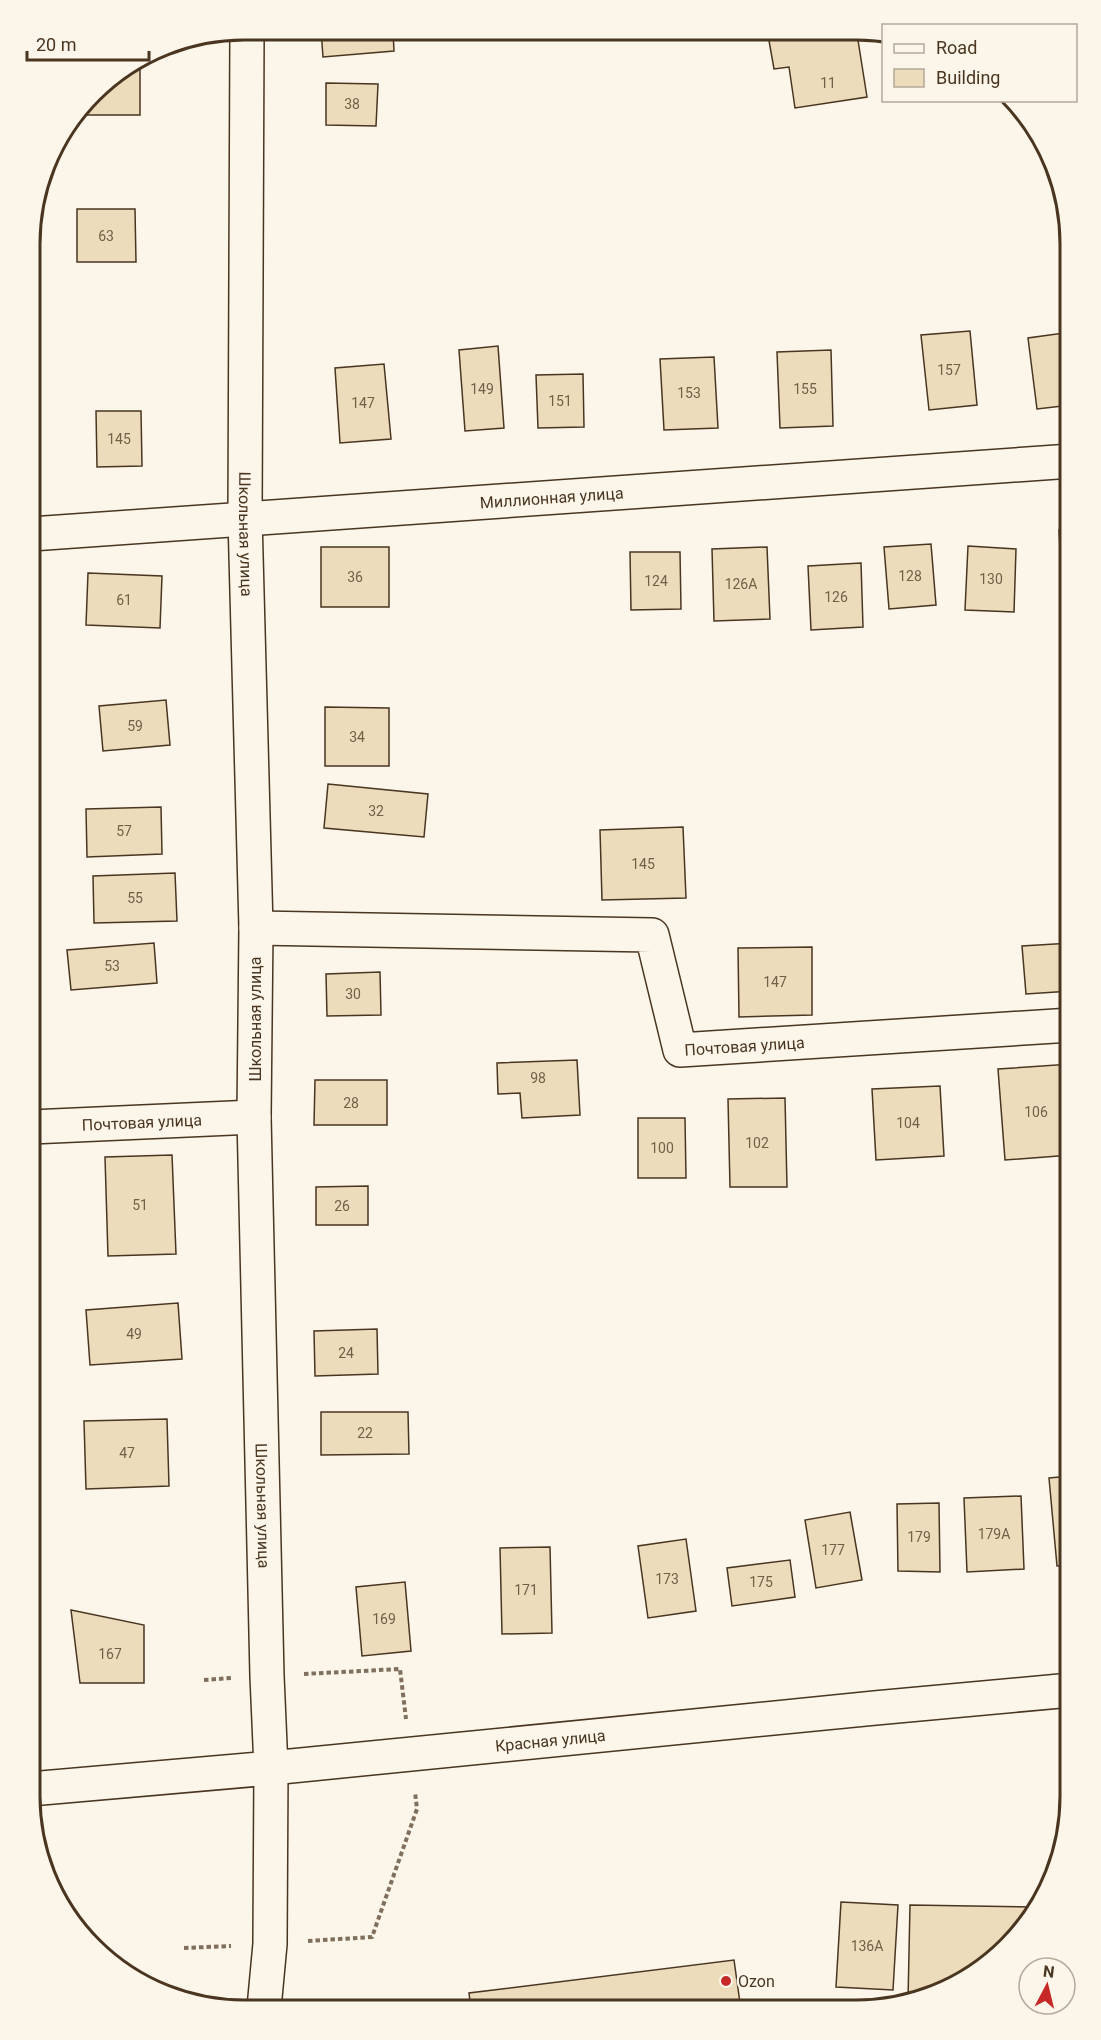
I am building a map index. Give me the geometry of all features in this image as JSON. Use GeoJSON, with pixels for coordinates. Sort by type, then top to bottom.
{"type":"FeatureCollection","features":[{"type":"Feature","properties":{"kind":"street","name":"Школьная улица"},"geometry":{"type":"LineString","coordinates":[[247,41],[245,518],[256,928],[254,1117],[271,1768],[270,1944],[265,2000]]}},
{"type":"Feature","properties":{"kind":"street","name":"Миллионная улица"},"geometry":{"type":"LineString","coordinates":[[40,533],[1060,463]]}},
{"type":"Feature","properties":{"kind":"street","name":"Почтовая улица"},"geometry":{"type":"LineString","coordinates":[[256,928],[652,935],[680,1050],[1060,1026]]}},
{"type":"Feature","properties":{"kind":"street","name":"Почтовая улица"},"geometry":{"type":"LineString","coordinates":[[40,1127],[254,1117]]}},
{"type":"Feature","properties":{"kind":"street","name":"Красная улица"},"geometry":{"type":"LineString","coordinates":[[40,1788],[410,1755],[1060,1691]]}},
{"type":"Feature","properties":{"kind":"path"},"geometry":{"type":"LineString","coordinates":[[184,1948],[372,1937],[417,1809],[400,1669],[204,1680]]}},
{"type":"Feature","properties":{"kind":"building"},"geometry":{"type":"Polygon","coordinates":[[[769,40],[858,40],[867,97],[795,108],[789,67],[774,69],[769,40]]]}},
{"type":"Feature","properties":{"kind":"building"},"geometry":{"type":"Polygon","coordinates":[[[322,41],[393,41],[394,51],[323,57],[322,41]]]}},
{"type":"Feature","properties":{"kind":"building"},"geometry":{"type":"Polygon","coordinates":[[[140,70],[140,115],[87,115],[110,91],[140,70]]]}},
{"type":"Feature","properties":{"kind":"building"},"geometry":{"type":"Polygon","coordinates":[[[326,83],[378,84],[376,126],[326,125],[326,83]]]}},
{"type":"Feature","properties":{"kind":"building"},"geometry":{"type":"Polygon","coordinates":[[[77,209],[135,209],[136,262],[77,262],[77,209]]]}},
{"type":"Feature","properties":{"kind":"building"},"geometry":{"type":"Polygon","coordinates":[[[970,331],[977,405],[929,410],[921,335],[970,331]]]}},
{"type":"Feature","properties":{"kind":"building"},"geometry":{"type":"Polygon","coordinates":[[[1060,334],[1060,406],[1037,409],[1028,338],[1060,334]]]}},
{"type":"Feature","properties":{"kind":"building"},"geometry":{"type":"Polygon","coordinates":[[[498,346],[504,428],[465,431],[459,350],[498,346]]]}},
{"type":"Feature","properties":{"kind":"building"},"geometry":{"type":"Polygon","coordinates":[[[831,350],[833,426],[780,428],[777,352],[831,350]]]}},
{"type":"Feature","properties":{"kind":"building"},"geometry":{"type":"Polygon","coordinates":[[[714,357],[718,428],[664,430],[660,359],[714,357]]]}},
{"type":"Feature","properties":{"kind":"building"},"geometry":{"type":"Polygon","coordinates":[[[384,364],[391,439],[340,443],[335,368],[384,364]]]}},
{"type":"Feature","properties":{"kind":"building"},"geometry":{"type":"Polygon","coordinates":[[[583,374],[584,427],[538,428],[536,375],[583,374]]]}},
{"type":"Feature","properties":{"kind":"building"},"geometry":{"type":"Polygon","coordinates":[[[96,411],[141,411],[142,466],[97,467],[96,411]]]}},
{"type":"Feature","properties":{"kind":"building"},"geometry":{"type":"Polygon","coordinates":[[[931,544],[936,605],[889,609],[884,547],[931,544]]]}},
{"type":"Feature","properties":{"kind":"building"},"geometry":{"type":"Polygon","coordinates":[[[968,546],[1016,549],[1014,612],[965,610],[968,546]]]}},
{"type":"Feature","properties":{"kind":"building"},"geometry":{"type":"Polygon","coordinates":[[[321,547],[389,547],[389,607],[321,607],[321,547]]]}},
{"type":"Feature","properties":{"kind":"building"},"geometry":{"type":"Polygon","coordinates":[[[767,547],[770,619],[714,621],[712,549],[767,547]]]}},
{"type":"Feature","properties":{"kind":"building"},"geometry":{"type":"Polygon","coordinates":[[[630,552],[680,552],[681,609],[631,610],[630,552]]]}},
{"type":"Feature","properties":{"kind":"building"},"geometry":{"type":"Polygon","coordinates":[[[861,563],[863,627],[811,630],[808,566],[861,563]]]}},
{"type":"Feature","properties":{"kind":"building"},"geometry":{"type":"Polygon","coordinates":[[[88,573],[162,576],[160,628],[86,625],[88,573]]]}},
{"type":"Feature","properties":{"kind":"building"},"geometry":{"type":"Polygon","coordinates":[[[166,700],[170,745],[103,751],[99,706],[166,700]]]}},
{"type":"Feature","properties":{"kind":"building"},"geometry":{"type":"Polygon","coordinates":[[[325,707],[389,708],[389,766],[325,766],[325,707]]]}},
{"type":"Feature","properties":{"kind":"building"},"geometry":{"type":"Polygon","coordinates":[[[328,784],[428,794],[424,837],[324,828],[328,784]]]}},
{"type":"Feature","properties":{"kind":"building"},"geometry":{"type":"Polygon","coordinates":[[[161,807],[162,854],[87,857],[86,809],[161,807]]]}},
{"type":"Feature","properties":{"kind":"building"},"geometry":{"type":"Polygon","coordinates":[[[683,827],[686,898],[602,900],[600,830],[683,827]]]}},
{"type":"Feature","properties":{"kind":"building"},"geometry":{"type":"Polygon","coordinates":[[[175,873],[177,921],[94,923],[93,876],[175,873]]]}},
{"type":"Feature","properties":{"kind":"building"},"geometry":{"type":"Polygon","coordinates":[[[154,943],[157,983],[71,990],[67,950],[154,943]]]}},
{"type":"Feature","properties":{"kind":"building"},"geometry":{"type":"Polygon","coordinates":[[[1060,944],[1060,992],[1026,994],[1022,946],[1060,944]]]}},
{"type":"Feature","properties":{"kind":"building"},"geometry":{"type":"Polygon","coordinates":[[[812,947],[812,1015],[739,1017],[738,948],[812,947]]]}},
{"type":"Feature","properties":{"kind":"building"},"geometry":{"type":"Polygon","coordinates":[[[380,972],[381,1015],[327,1016],[326,974],[380,972]]]}},
{"type":"Feature","properties":{"kind":"building"},"geometry":{"type":"Polygon","coordinates":[[[577,1060],[580,1115],[522,1118],[520,1093],[498,1094],[497,1063],[577,1060]]]}},
{"type":"Feature","properties":{"kind":"building"},"geometry":{"type":"Polygon","coordinates":[[[1060,1065],[1060,1156],[1005,1160],[998,1069],[1060,1065]]]}},
{"type":"Feature","properties":{"kind":"building"},"geometry":{"type":"Polygon","coordinates":[[[315,1080],[387,1080],[387,1125],[314,1125],[315,1080]]]}},
{"type":"Feature","properties":{"kind":"building"},"geometry":{"type":"Polygon","coordinates":[[[940,1086],[944,1156],[876,1160],[872,1089],[940,1086]]]}},
{"type":"Feature","properties":{"kind":"building"},"geometry":{"type":"Polygon","coordinates":[[[785,1098],[787,1187],[730,1187],[728,1099],[785,1098]]]}},
{"type":"Feature","properties":{"kind":"building"},"geometry":{"type":"Polygon","coordinates":[[[638,1118],[685,1118],[686,1178],[638,1178],[638,1118]]]}},
{"type":"Feature","properties":{"kind":"building"},"geometry":{"type":"Polygon","coordinates":[[[172,1155],[176,1254],[108,1256],[105,1157],[172,1155]]]}},
{"type":"Feature","properties":{"kind":"building"},"geometry":{"type":"Polygon","coordinates":[[[368,1186],[368,1225],[316,1225],[316,1187],[368,1186]]]}},
{"type":"Feature","properties":{"kind":"building"},"geometry":{"type":"Polygon","coordinates":[[[178,1303],[182,1359],[90,1365],[86,1310],[178,1303]]]}},
{"type":"Feature","properties":{"kind":"building"},"geometry":{"type":"Polygon","coordinates":[[[377,1329],[378,1374],[315,1376],[314,1331],[377,1329]]]}},
{"type":"Feature","properties":{"kind":"building"},"geometry":{"type":"Polygon","coordinates":[[[321,1412],[408,1412],[409,1454],[321,1455],[321,1412]]]}},
{"type":"Feature","properties":{"kind":"building"},"geometry":{"type":"Polygon","coordinates":[[[167,1419],[169,1486],[86,1489],[84,1421],[167,1419]]]}},
{"type":"Feature","properties":{"kind":"building"},"geometry":{"type":"Polygon","coordinates":[[[1060,1477],[1060,1566],[1057,1566],[1049,1478],[1060,1477]]]}},
{"type":"Feature","properties":{"kind":"building"},"geometry":{"type":"Polygon","coordinates":[[[1021,1496],[1024,1569],[967,1572],[964,1498],[1021,1496]]]}},
{"type":"Feature","properties":{"kind":"building"},"geometry":{"type":"Polygon","coordinates":[[[939,1503],[940,1572],[898,1571],[897,1504],[939,1503]]]}},
{"type":"Feature","properties":{"kind":"building"},"geometry":{"type":"Polygon","coordinates":[[[850,1512],[862,1580],[816,1588],[805,1520],[850,1512]]]}},
{"type":"Feature","properties":{"kind":"building"},"geometry":{"type":"Polygon","coordinates":[[[686,1539],[696,1611],[648,1618],[638,1546],[686,1539]]]}},
{"type":"Feature","properties":{"kind":"building"},"geometry":{"type":"Polygon","coordinates":[[[550,1547],[552,1633],[502,1634],[500,1548],[550,1547]]]}},
{"type":"Feature","properties":{"kind":"building"},"geometry":{"type":"Polygon","coordinates":[[[790,1560],[795,1597],[732,1606],[727,1568],[790,1560]]]}},
{"type":"Feature","properties":{"kind":"building"},"geometry":{"type":"Polygon","coordinates":[[[405,1582],[411,1651],[362,1656],[356,1587],[405,1582]]]}},
{"type":"Feature","properties":{"kind":"building"},"geometry":{"type":"Polygon","coordinates":[[[71,1610],[144,1625],[144,1683],[80,1683],[71,1610]]]}},
{"type":"Feature","properties":{"kind":"building"},"geometry":{"type":"Polygon","coordinates":[[[841,1902],[898,1905],[893,1990],[836,1987],[841,1902]]]}},
{"type":"Feature","properties":{"kind":"building"},"geometry":{"type":"Polygon","coordinates":[[[910,1905],[1027,1907],[1001,1940],[970,1965],[947,1978],[908,1993],[910,1905]]]}},
{"type":"Feature","properties":{"kind":"building"},"geometry":{"type":"Polygon","coordinates":[[[734,1960],[740,2000],[470,2000],[469,1993],[734,1960]]]}},
{"type":"Feature","properties":{"kind":"place","name":"Ozon"},"geometry":{"type":"Point","coordinates":[726,1981]}}]}
